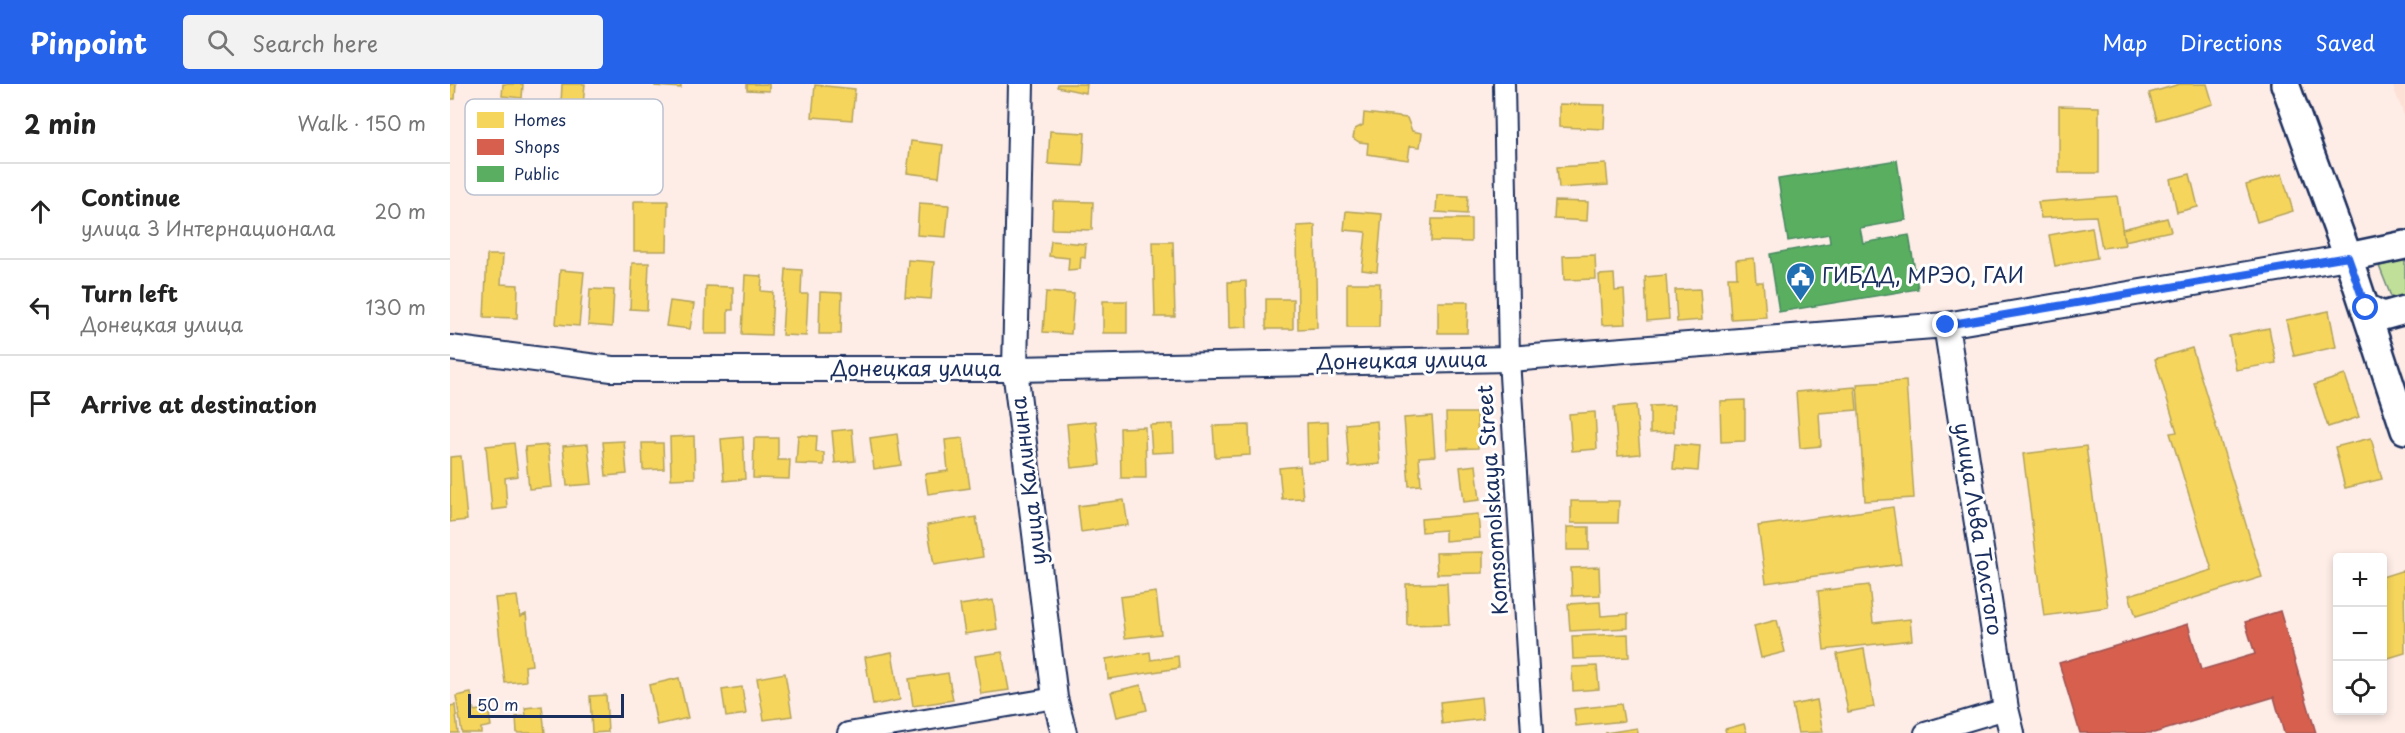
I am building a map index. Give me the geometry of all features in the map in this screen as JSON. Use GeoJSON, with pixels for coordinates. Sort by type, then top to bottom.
{"type":"FeatureCollection","features":[{"type":"Feature","properties":{"kind":"main road"},"geometry":{"type":"LineString","coordinates":[[2285,84],[2366,308],[2405,430]]}},
{"type":"Feature","properties":{"kind":"main road"},"geometry":{"type":"LineString","coordinates":[[2348,257],[2405,245]]}},
{"type":"Feature","properties":{"kind":"main road"},"geometry":{"type":"LineString","coordinates":[[2366,308],[2383,316],[2405,310]]}},
{"type":"Feature","properties":{"kind":"street","name":"улица Калинина"},"geometry":{"type":"LineString","coordinates":[[1020,84],[1015,369],[1055,698],[1064,733]]}},
{"type":"Feature","properties":{"kind":"street","name":"Komsomolskaya Street"},"geometry":{"type":"LineString","coordinates":[[1504,84],[1509,359],[1532,733]]}},
{"type":"Feature","properties":{"kind":"street","name":"Донецкая улица"},"geometry":{"type":"LineString","coordinates":[[450,348],[612,369],[1015,369],[1509,359],[1946,325],[2348,257]]}},
{"type":"Feature","properties":{"kind":"street","name":"улица Льва Толстого"},"geometry":{"type":"LineString","coordinates":[[1946,325],[2006,709],[2012,733]]}},
{"type":"Feature","properties":{"kind":"street"},"geometry":{"type":"LineString","coordinates":[[848,733],[1055,698]]}},
{"type":"Feature","properties":{"kind":"street"},"geometry":{"type":"LineString","coordinates":[[1925,733],[2006,709]]}},
{"type":"Feature","properties":{"kind":"shaded area"},"geometry":{"type":"Polygon","coordinates":[[[2392,84],[2405,84],[2405,118],[2392,84]]]}},
{"type":"Feature","properties":{"kind":"green space"},"geometry":{"type":"Polygon","coordinates":[[[2405,260],[2405,297],[2392,299],[2379,266],[2405,260]]]}},
{"type":"Feature","properties":{"kind":"building: Homes"},"geometry":{"type":"Polygon","coordinates":[[[450,84],[456,84],[455,99],[450,99],[450,84]]]}},
{"type":"Feature","properties":{"kind":"building: Homes"},"geometry":{"type":"Polygon","coordinates":[[[503,84],[523,84],[522,98],[502,96],[503,84]]]}},
{"type":"Feature","properties":{"kind":"building: Homes"},"geometry":{"type":"Polygon","coordinates":[[[562,84],[585,84],[584,99],[561,99],[562,84]]]}},
{"type":"Feature","properties":{"kind":"building: Homes"},"geometry":{"type":"Polygon","coordinates":[[[655,84],[681,84],[681,88],[655,86],[655,84]]]}},
{"type":"Feature","properties":{"kind":"building: Homes"},"geometry":{"type":"Polygon","coordinates":[[[747,84],[769,84],[769,91],[747,90],[747,84]]]}},
{"type":"Feature","properties":{"kind":"building: Homes"},"geometry":{"type":"Polygon","coordinates":[[[1058,84],[1087,84],[1086,93],[1057,87],[1058,84]]]}},
{"type":"Feature","properties":{"kind":"building: Homes"},"geometry":{"type":"Polygon","coordinates":[[[2180,84],[2207,84],[2213,104],[2157,120],[2149,93],[2180,84]]]}},
{"type":"Feature","properties":{"kind":"building: Homes"},"geometry":{"type":"Polygon","coordinates":[[[815,85],[855,89],[852,120],[812,117],[815,85]]]}},
{"type":"Feature","properties":{"kind":"building: Homes"},"geometry":{"type":"Polygon","coordinates":[[[1559,104],[1605,105],[1604,129],[1559,127],[1559,104]]]}},
{"type":"Feature","properties":{"kind":"building: Homes"},"geometry":{"type":"Polygon","coordinates":[[[2059,106],[2099,107],[2099,173],[2059,173],[2059,106]]]}},
{"type":"Feature","properties":{"kind":"building: Homes"},"geometry":{"type":"Polygon","coordinates":[[[1364,113],[1407,118],[1412,131],[1422,133],[1420,147],[1410,146],[1408,160],[1367,154],[1368,143],[1359,142],[1353,138],[1355,129],[1363,125],[1364,113]]]}},
{"type":"Feature","properties":{"kind":"building: Homes"},"geometry":{"type":"Polygon","coordinates":[[[1050,131],[1085,133],[1083,166],[1048,164],[1050,131]]]}},
{"type":"Feature","properties":{"kind":"building: Homes"},"geometry":{"type":"Polygon","coordinates":[[[911,141],[943,145],[939,177],[907,173],[911,141]]]}},
{"type":"Feature","properties":{"kind":"building: Homes"},"geometry":{"type":"Polygon","coordinates":[[[1606,164],[1608,185],[1559,188],[1557,167],[1606,164]]]}},
{"type":"Feature","properties":{"kind":"building: Homes"},"geometry":{"type":"Polygon","coordinates":[[[2190,174],[2198,207],[2177,212],[2170,179],[2190,174]]]}},
{"type":"Feature","properties":{"kind":"building: Homes"},"geometry":{"type":"Polygon","coordinates":[[[2282,174],[2293,211],[2257,222],[2246,185],[2282,174]]]}},
{"type":"Feature","properties":{"kind":"building: Homes"},"geometry":{"type":"Polygon","coordinates":[[[1437,195],[1468,196],[1467,214],[1436,212],[1437,195]]]}},
{"type":"Feature","properties":{"kind":"building: Homes"},"geometry":{"type":"Polygon","coordinates":[[[2117,196],[2125,245],[2102,248],[2096,216],[2041,218],[2038,202],[2117,196]]]}},
{"type":"Feature","properties":{"kind":"building: Homes"},"geometry":{"type":"Polygon","coordinates":[[[634,201],[668,201],[667,251],[634,251],[634,201]]]}},
{"type":"Feature","properties":{"kind":"building: Homes"},"geometry":{"type":"Polygon","coordinates":[[[1053,201],[1093,202],[1092,230],[1052,229],[1053,201]]]}},
{"type":"Feature","properties":{"kind":"building: Homes"},"geometry":{"type":"Polygon","coordinates":[[[1555,201],[1588,202],[1587,221],[1554,219],[1555,201]]]}},
{"type":"Feature","properties":{"kind":"building: Homes"},"geometry":{"type":"Polygon","coordinates":[[[919,203],[949,205],[946,237],[917,235],[919,203]]]}},
{"type":"Feature","properties":{"kind":"building: Homes"},"geometry":{"type":"Polygon","coordinates":[[[1346,211],[1382,214],[1377,272],[1362,270],[1366,232],[1344,230],[1346,211]]]}},
{"type":"Feature","properties":{"kind":"building: Homes"},"geometry":{"type":"Polygon","coordinates":[[[2167,218],[2171,231],[2124,241],[2122,229],[2167,218]]]}},
{"type":"Feature","properties":{"kind":"building: Homes"},"geometry":{"type":"Polygon","coordinates":[[[1432,219],[1471,219],[1471,242],[1431,241],[1432,219]]]}},
{"type":"Feature","properties":{"kind":"building: Homes"},"geometry":{"type":"Polygon","coordinates":[[[1315,225],[1317,328],[1298,329],[1297,226],[1315,225]]]}},
{"type":"Feature","properties":{"kind":"building: Homes"},"geometry":{"type":"Polygon","coordinates":[[[2092,227],[2097,258],[2055,266],[2049,235],[2092,227]]]}},
{"type":"Feature","properties":{"kind":"building: Homes"},"geometry":{"type":"Polygon","coordinates":[[[1051,241],[1086,244],[1085,258],[1081,257],[1080,269],[1068,270],[1069,258],[1049,256],[1051,241]]]}},
{"type":"Feature","properties":{"kind":"building: Homes"},"geometry":{"type":"Polygon","coordinates":[[[1153,242],[1173,242],[1175,317],[1155,317],[1153,242]]]}},
{"type":"Feature","properties":{"kind":"building: Homes"},"geometry":{"type":"Polygon","coordinates":[[[487,255],[503,255],[501,284],[518,285],[517,318],[484,317],[487,255]]]}},
{"type":"Feature","properties":{"kind":"building: Homes"},"geometry":{"type":"Polygon","coordinates":[[[1595,255],[1596,279],[1564,280],[1563,256],[1595,255]]]}},
{"type":"Feature","properties":{"kind":"building: Homes"},"geometry":{"type":"Polygon","coordinates":[[[1754,258],[1756,282],[1763,282],[1766,317],[1731,319],[1728,277],[1737,277],[1736,260],[1754,258]]]}},
{"type":"Feature","properties":{"kind":"building: Homes"},"geometry":{"type":"Polygon","coordinates":[[[908,260],[934,262],[931,299],[905,297],[908,260]]]}},
{"type":"Feature","properties":{"kind":"building: Homes"},"geometry":{"type":"Polygon","coordinates":[[[632,263],[649,263],[647,310],[630,309],[632,263]]]}},
{"type":"Feature","properties":{"kind":"building: Homes"},"geometry":{"type":"Polygon","coordinates":[[[786,269],[802,270],[801,294],[808,294],[806,336],[782,335],[786,269]]]}},
{"type":"Feature","properties":{"kind":"building: Homes"},"geometry":{"type":"Polygon","coordinates":[[[560,270],[584,272],[579,326],[556,324],[560,270]]]}},
{"type":"Feature","properties":{"kind":"building: Homes"},"geometry":{"type":"Polygon","coordinates":[[[1614,274],[1615,291],[1624,290],[1626,324],[1602,325],[1599,275],[1614,274]]]}},
{"type":"Feature","properties":{"kind":"building: Homes"},"geometry":{"type":"Polygon","coordinates":[[[745,275],[762,276],[761,291],[773,292],[771,335],[742,334],[745,275]]]}},
{"type":"Feature","properties":{"kind":"building: Homes"},"geometry":{"type":"Polygon","coordinates":[[[1666,275],[1669,319],[1647,321],[1645,277],[1666,275]]]}},
{"type":"Feature","properties":{"kind":"building: Homes"},"geometry":{"type":"Polygon","coordinates":[[[1246,281],[1247,327],[1229,328],[1228,282],[1246,281]]]}},
{"type":"Feature","properties":{"kind":"building: Homes"},"geometry":{"type":"Polygon","coordinates":[[[1347,283],[1380,283],[1379,327],[1347,327],[1347,283]]]}},
{"type":"Feature","properties":{"kind":"building: Homes"},"geometry":{"type":"Polygon","coordinates":[[[706,286],[733,287],[733,310],[728,310],[728,334],[705,334],[706,286]]]}},
{"type":"Feature","properties":{"kind":"building: Homes"},"geometry":{"type":"Polygon","coordinates":[[[590,289],[614,290],[612,327],[588,325],[590,289]]]}},
{"type":"Feature","properties":{"kind":"building: Homes"},"geometry":{"type":"Polygon","coordinates":[[[1700,289],[1702,320],[1677,322],[1675,290],[1700,289]]]}},
{"type":"Feature","properties":{"kind":"building: Homes"},"geometry":{"type":"Polygon","coordinates":[[[820,292],[842,293],[841,334],[819,334],[820,292]]]}},
{"type":"Feature","properties":{"kind":"building: Homes"},"geometry":{"type":"Polygon","coordinates":[[[1046,292],[1074,294],[1071,334],[1043,332],[1046,292]]]}},
{"type":"Feature","properties":{"kind":"building: Homes"},"geometry":{"type":"Polygon","coordinates":[[[1266,299],[1293,299],[1293,329],[1266,329],[1266,299]]]}},
{"type":"Feature","properties":{"kind":"building: Homes"},"geometry":{"type":"Polygon","coordinates":[[[670,301],[694,304],[690,329],[666,326],[670,301]]]}},
{"type":"Feature","properties":{"kind":"building: Homes"},"geometry":{"type":"Polygon","coordinates":[[[1103,301],[1127,301],[1127,333],[1103,333],[1103,301]]]}},
{"type":"Feature","properties":{"kind":"building: Homes"},"geometry":{"type":"Polygon","coordinates":[[[1438,302],[1468,302],[1467,333],[1438,333],[1438,302]]]}},
{"type":"Feature","properties":{"kind":"building: Homes"},"geometry":{"type":"Polygon","coordinates":[[[2329,311],[2336,347],[2294,356],[2286,320],[2329,311]]]}},
{"type":"Feature","properties":{"kind":"building: Homes"},"geometry":{"type":"Polygon","coordinates":[[[2269,328],[2276,363],[2236,370],[2229,336],[2269,328]]]}},
{"type":"Feature","properties":{"kind":"building: Homes"},"geometry":{"type":"Polygon","coordinates":[[[2192,348],[2262,577],[2136,616],[2129,595],[2212,570],[2170,433],[2177,432],[2155,359],[2192,348]]]}},
{"type":"Feature","properties":{"kind":"building: Homes"},"geometry":{"type":"Polygon","coordinates":[[[2345,375],[2359,417],[2328,427],[2314,385],[2345,375]]]}},
{"type":"Feature","properties":{"kind":"building: Homes"},"geometry":{"type":"Polygon","coordinates":[[[1906,381],[1914,498],[1865,501],[1857,384],[1906,381]]]}},
{"type":"Feature","properties":{"kind":"building: Homes"},"geometry":{"type":"Polygon","coordinates":[[[1855,387],[1857,410],[1819,413],[1821,446],[1800,448],[1796,392],[1855,387]]]}},
{"type":"Feature","properties":{"kind":"building: Homes"},"geometry":{"type":"Polygon","coordinates":[[[1745,400],[1745,441],[1721,442],[1720,401],[1745,400]]]}},
{"type":"Feature","properties":{"kind":"building: Homes"},"geometry":{"type":"Polygon","coordinates":[[[1636,405],[1640,454],[1618,456],[1614,407],[1636,405]]]}},
{"type":"Feature","properties":{"kind":"building: Homes"},"geometry":{"type":"Polygon","coordinates":[[[1674,405],[1674,432],[1650,433],[1650,406],[1674,405]]]}},
{"type":"Feature","properties":{"kind":"building: Homes"},"geometry":{"type":"Polygon","coordinates":[[[1595,412],[1597,449],[1572,451],[1569,414],[1595,412]]]}},
{"type":"Feature","properties":{"kind":"building: Homes"},"geometry":{"type":"Polygon","coordinates":[[[1446,413],[1477,413],[1478,448],[1447,449],[1446,413]]]}},
{"type":"Feature","properties":{"kind":"building: Homes"},"geometry":{"type":"Polygon","coordinates":[[[1432,416],[1435,456],[1419,457],[1421,485],[1409,486],[1404,418],[1432,416]]]}},
{"type":"Feature","properties":{"kind":"building: Homes"},"geometry":{"type":"Polygon","coordinates":[[[1096,421],[1100,465],[1071,468],[1067,424],[1096,421]]]}},
{"type":"Feature","properties":{"kind":"building: Homes"},"geometry":{"type":"Polygon","coordinates":[[[1377,421],[1380,464],[1349,467],[1346,424],[1377,421]]]}},
{"type":"Feature","properties":{"kind":"building: Homes"},"geometry":{"type":"Polygon","coordinates":[[[1328,422],[1329,462],[1308,463],[1307,423],[1328,422]]]}},
{"type":"Feature","properties":{"kind":"building: Homes"},"geometry":{"type":"Polygon","coordinates":[[[1173,424],[1174,452],[1152,453],[1150,425],[1173,424]]]}},
{"type":"Feature","properties":{"kind":"building: Homes"},"geometry":{"type":"Polygon","coordinates":[[[1249,425],[1250,455],[1215,457],[1213,426],[1249,425]]]}},
{"type":"Feature","properties":{"kind":"building: Homes"},"geometry":{"type":"Polygon","coordinates":[[[1145,427],[1146,478],[1121,478],[1120,428],[1145,427]]]}},
{"type":"Feature","properties":{"kind":"building: Homes"},"geometry":{"type":"Polygon","coordinates":[[[852,429],[855,461],[835,463],[832,431],[852,429]]]}},
{"type":"Feature","properties":{"kind":"building: Homes"},"geometry":{"type":"Polygon","coordinates":[[[897,434],[901,465],[874,469],[870,438],[897,434]]]}},
{"type":"Feature","properties":{"kind":"building: Homes"},"geometry":{"type":"Polygon","coordinates":[[[798,435],[817,436],[816,452],[824,453],[824,465],[796,464],[798,435]]]}},
{"type":"Feature","properties":{"kind":"building: Homes"},"geometry":{"type":"Polygon","coordinates":[[[694,436],[695,478],[671,479],[670,437],[694,436]]]}},
{"type":"Feature","properties":{"kind":"building: Homes"},"geometry":{"type":"Polygon","coordinates":[[[743,437],[745,479],[724,481],[721,439],[743,437]]]}},
{"type":"Feature","properties":{"kind":"building: Homes"},"geometry":{"type":"Polygon","coordinates":[[[754,438],[778,438],[778,460],[790,460],[789,479],[753,478],[754,438]]]}},
{"type":"Feature","properties":{"kind":"building: Homes"},"geometry":{"type":"Polygon","coordinates":[[[963,438],[970,488],[928,494],[925,474],[948,471],[945,440],[963,438]]]}},
{"type":"Feature","properties":{"kind":"building: Homes"},"geometry":{"type":"Polygon","coordinates":[[[2371,438],[2382,479],[2345,488],[2335,447],[2371,438]]]}},
{"type":"Feature","properties":{"kind":"building: Homes"},"geometry":{"type":"Polygon","coordinates":[[[624,441],[627,474],[606,476],[603,442],[624,441]]]}},
{"type":"Feature","properties":{"kind":"building: Homes"},"geometry":{"type":"Polygon","coordinates":[[[514,443],[518,476],[505,478],[507,508],[492,510],[486,446],[514,443]]]}},
{"type":"Feature","properties":{"kind":"building: Homes"},"geometry":{"type":"Polygon","coordinates":[[[642,443],[663,443],[664,469],[643,470],[642,443]]]}},
{"type":"Feature","properties":{"kind":"building: Homes"},"geometry":{"type":"Polygon","coordinates":[[[588,444],[592,484],[567,486],[563,446],[588,444]]]}},
{"type":"Feature","properties":{"kind":"building: Homes"},"geometry":{"type":"Polygon","coordinates":[[[1675,444],[1700,446],[1698,471],[1673,469],[1675,444]]]}},
{"type":"Feature","properties":{"kind":"building: Homes"},"geometry":{"type":"Polygon","coordinates":[[[548,445],[552,487],[529,489],[525,447],[548,445]]]}},
{"type":"Feature","properties":{"kind":"building: Homes"},"geometry":{"type":"Polygon","coordinates":[[[2086,446],[2108,607],[2044,616],[2023,454],[2086,446]]]}},
{"type":"Feature","properties":{"kind":"building: Homes"},"geometry":{"type":"Polygon","coordinates":[[[461,456],[467,520],[450,522],[450,457],[461,456]]]}},
{"type":"Feature","properties":{"kind":"building: Homes"},"geometry":{"type":"Polygon","coordinates":[[[1476,465],[1480,500],[1464,502],[1460,467],[1476,465]]]}},
{"type":"Feature","properties":{"kind":"building: Homes"},"geometry":{"type":"Polygon","coordinates":[[[1300,466],[1303,498],[1282,499],[1279,468],[1300,466]]]}},
{"type":"Feature","properties":{"kind":"building: Homes"},"geometry":{"type":"Polygon","coordinates":[[[1124,500],[1128,525],[1081,532],[1078,506],[1124,500]]]}},
{"type":"Feature","properties":{"kind":"building: Homes"},"geometry":{"type":"Polygon","coordinates":[[[1571,501],[1619,501],[1618,523],[1571,523],[1571,501]]]}},
{"type":"Feature","properties":{"kind":"building: Homes"},"geometry":{"type":"Polygon","coordinates":[[[1893,507],[1901,564],[1766,583],[1758,526],[1893,507]]]}},
{"type":"Feature","properties":{"kind":"building: Homes"},"geometry":{"type":"Polygon","coordinates":[[[1478,514],[1480,538],[1445,541],[1445,530],[1422,532],[1421,519],[1478,514]]]}},
{"type":"Feature","properties":{"kind":"building: Homes"},"geometry":{"type":"Polygon","coordinates":[[[976,517],[983,557],[934,565],[927,525],[976,517]]]}},
{"type":"Feature","properties":{"kind":"building: Homes"},"geometry":{"type":"Polygon","coordinates":[[[1567,527],[1589,527],[1589,550],[1567,550],[1567,527]]]}},
{"type":"Feature","properties":{"kind":"building: Homes"},"geometry":{"type":"Polygon","coordinates":[[[1483,552],[1483,573],[1437,574],[1436,553],[1483,552]]]}},
{"type":"Feature","properties":{"kind":"building: Homes"},"geometry":{"type":"Polygon","coordinates":[[[1599,567],[1600,595],[1572,596],[1571,568],[1599,567]]]}},
{"type":"Feature","properties":{"kind":"building: Homes"},"geometry":{"type":"Polygon","coordinates":[[[2404,570],[2405,653],[2387,658],[2387,607],[2387,575],[2404,570]]]}},
{"type":"Feature","properties":{"kind":"building: Homes"},"geometry":{"type":"Polygon","coordinates":[[[1447,583],[1449,624],[1407,625],[1406,584],[1447,583]]]}},
{"type":"Feature","properties":{"kind":"building: Homes"},"geometry":{"type":"Polygon","coordinates":[[[1869,585],[1873,623],[1910,619],[1912,640],[1824,650],[1818,591],[1869,585]]]}},
{"type":"Feature","properties":{"kind":"building: Homes"},"geometry":{"type":"Polygon","coordinates":[[[1156,592],[1161,634],[1125,638],[1120,597],[1156,592]]]}},
{"type":"Feature","properties":{"kind":"building: Homes"},"geometry":{"type":"Polygon","coordinates":[[[517,596],[520,617],[526,614],[532,665],[525,666],[526,681],[505,683],[495,598],[517,596]]]}},
{"type":"Feature","properties":{"kind":"building: Homes"},"geometry":{"type":"Polygon","coordinates":[[[993,600],[997,629],[965,634],[960,605],[993,600]]]}},
{"type":"Feature","properties":{"kind":"building: Homes"},"geometry":{"type":"Polygon","coordinates":[[[1600,602],[1601,616],[1628,614],[1628,628],[1570,631],[1568,604],[1600,602]]]}},
{"type":"Feature","properties":{"kind":"building: Homes"},"geometry":{"type":"Polygon","coordinates":[[[1777,620],[1785,652],[1761,658],[1754,626],[1777,620]]]}},
{"type":"Feature","properties":{"kind":"building: Homes"},"geometry":{"type":"Polygon","coordinates":[[[1628,634],[1629,657],[1573,659],[1572,636],[1628,634]]]}},
{"type":"Feature","properties":{"kind":"building: Homes"},"geometry":{"type":"Polygon","coordinates":[[[1864,649],[1874,707],[1848,712],[1837,654],[1864,649]]]}},
{"type":"Feature","properties":{"kind":"building: Homes"},"geometry":{"type":"Polygon","coordinates":[[[892,652],[900,700],[873,705],[865,657],[892,652]]]}},
{"type":"Feature","properties":{"kind":"building: Homes"},"geometry":{"type":"Polygon","coordinates":[[[1002,652],[1009,690],[981,694],[975,656],[1002,652]]]}},
{"type":"Feature","properties":{"kind":"building: Homes"},"geometry":{"type":"Polygon","coordinates":[[[1150,652],[1151,660],[1178,656],[1179,668],[1108,679],[1106,659],[1150,652]]]}},
{"type":"Feature","properties":{"kind":"building: Homes"},"geometry":{"type":"Polygon","coordinates":[[[1597,666],[1599,689],[1573,691],[1572,667],[1597,666]]]}},
{"type":"Feature","properties":{"kind":"building: Homes"},"geometry":{"type":"Polygon","coordinates":[[[785,673],[792,716],[764,720],[757,678],[785,673]]]}},
{"type":"Feature","properties":{"kind":"building: Homes"},"geometry":{"type":"Polygon","coordinates":[[[948,673],[953,700],[913,706],[909,679],[948,673]]]}},
{"type":"Feature","properties":{"kind":"building: Homes"},"geometry":{"type":"Polygon","coordinates":[[[679,678],[688,718],[657,725],[649,685],[679,678]]]}},
{"type":"Feature","properties":{"kind":"building: Homes"},"geometry":{"type":"Polygon","coordinates":[[[1141,685],[1147,710],[1117,717],[1111,692],[1141,685]]]}},
{"type":"Feature","properties":{"kind":"building: Homes"},"geometry":{"type":"Polygon","coordinates":[[[742,687],[746,714],[726,717],[722,690],[742,687]]]}},
{"type":"Feature","properties":{"kind":"building: Homes"},"geometry":{"type":"Polygon","coordinates":[[[471,693],[474,711],[488,708],[491,726],[481,728],[481,733],[462,733],[456,696],[471,693]]]}},
{"type":"Feature","properties":{"kind":"building: Homes"},"geometry":{"type":"Polygon","coordinates":[[[606,695],[608,732],[592,733],[590,696],[606,695]]]}},
{"type":"Feature","properties":{"kind":"building: Homes"},"geometry":{"type":"Polygon","coordinates":[[[1481,697],[1483,719],[1442,724],[1440,702],[1481,697]]]}},
{"type":"Feature","properties":{"kind":"building: Homes"},"geometry":{"type":"Polygon","coordinates":[[[1817,700],[1823,732],[1798,733],[1792,705],[1817,700]]]}},
{"type":"Feature","properties":{"kind":"building: Homes"},"geometry":{"type":"Polygon","coordinates":[[[1621,704],[1624,721],[1576,726],[1574,709],[1621,704]]]}},
{"type":"Feature","properties":{"kind":"building: Homes"},"geometry":{"type":"Polygon","coordinates":[[[455,705],[458,733],[450,733],[450,706],[455,705]]]}},
{"type":"Feature","properties":{"kind":"building: Homes"},"geometry":{"type":"Polygon","coordinates":[[[542,706],[545,733],[517,733],[516,717],[526,716],[525,708],[542,706]]]}},
{"type":"Feature","properties":{"kind":"building: Homes"},"geometry":{"type":"Polygon","coordinates":[[[1744,724],[1747,733],[1726,733],[1725,729],[1744,724]]]}},
{"type":"Feature","properties":{"kind":"building: Homes"},"geometry":{"type":"Polygon","coordinates":[[[1637,728],[1638,733],[1605,733],[1637,728]]]}},
{"type":"Feature","properties":{"kind":"building: Shops"},"geometry":{"type":"Polygon","coordinates":[[[2280,611],[2316,733],[2284,733],[2274,697],[2154,733],[2080,733],[2059,663],[2188,624],[2201,670],[2255,654],[2245,622],[2280,611]]]}},
{"type":"Feature","properties":{"kind":"building: Public"},"geometry":{"type":"Polygon","coordinates":[[[1897,160],[1906,220],[1860,228],[1863,243],[1909,235],[1918,289],[1779,312],[1770,254],[1830,243],[1829,234],[1788,241],[1778,179],[1897,160]]]}},
{"type":"Feature","properties":{"kind":"place","name":"ГИБДД, МРЭО, ГАИ"},"geometry":{"type":"Point","coordinates":[1801,302]}},
{"type":"Feature","properties":{"kind":"route"},"geometry":{"type":"LineString","coordinates":[[1946,325],[2348,257],[2366,308]]}}]}
